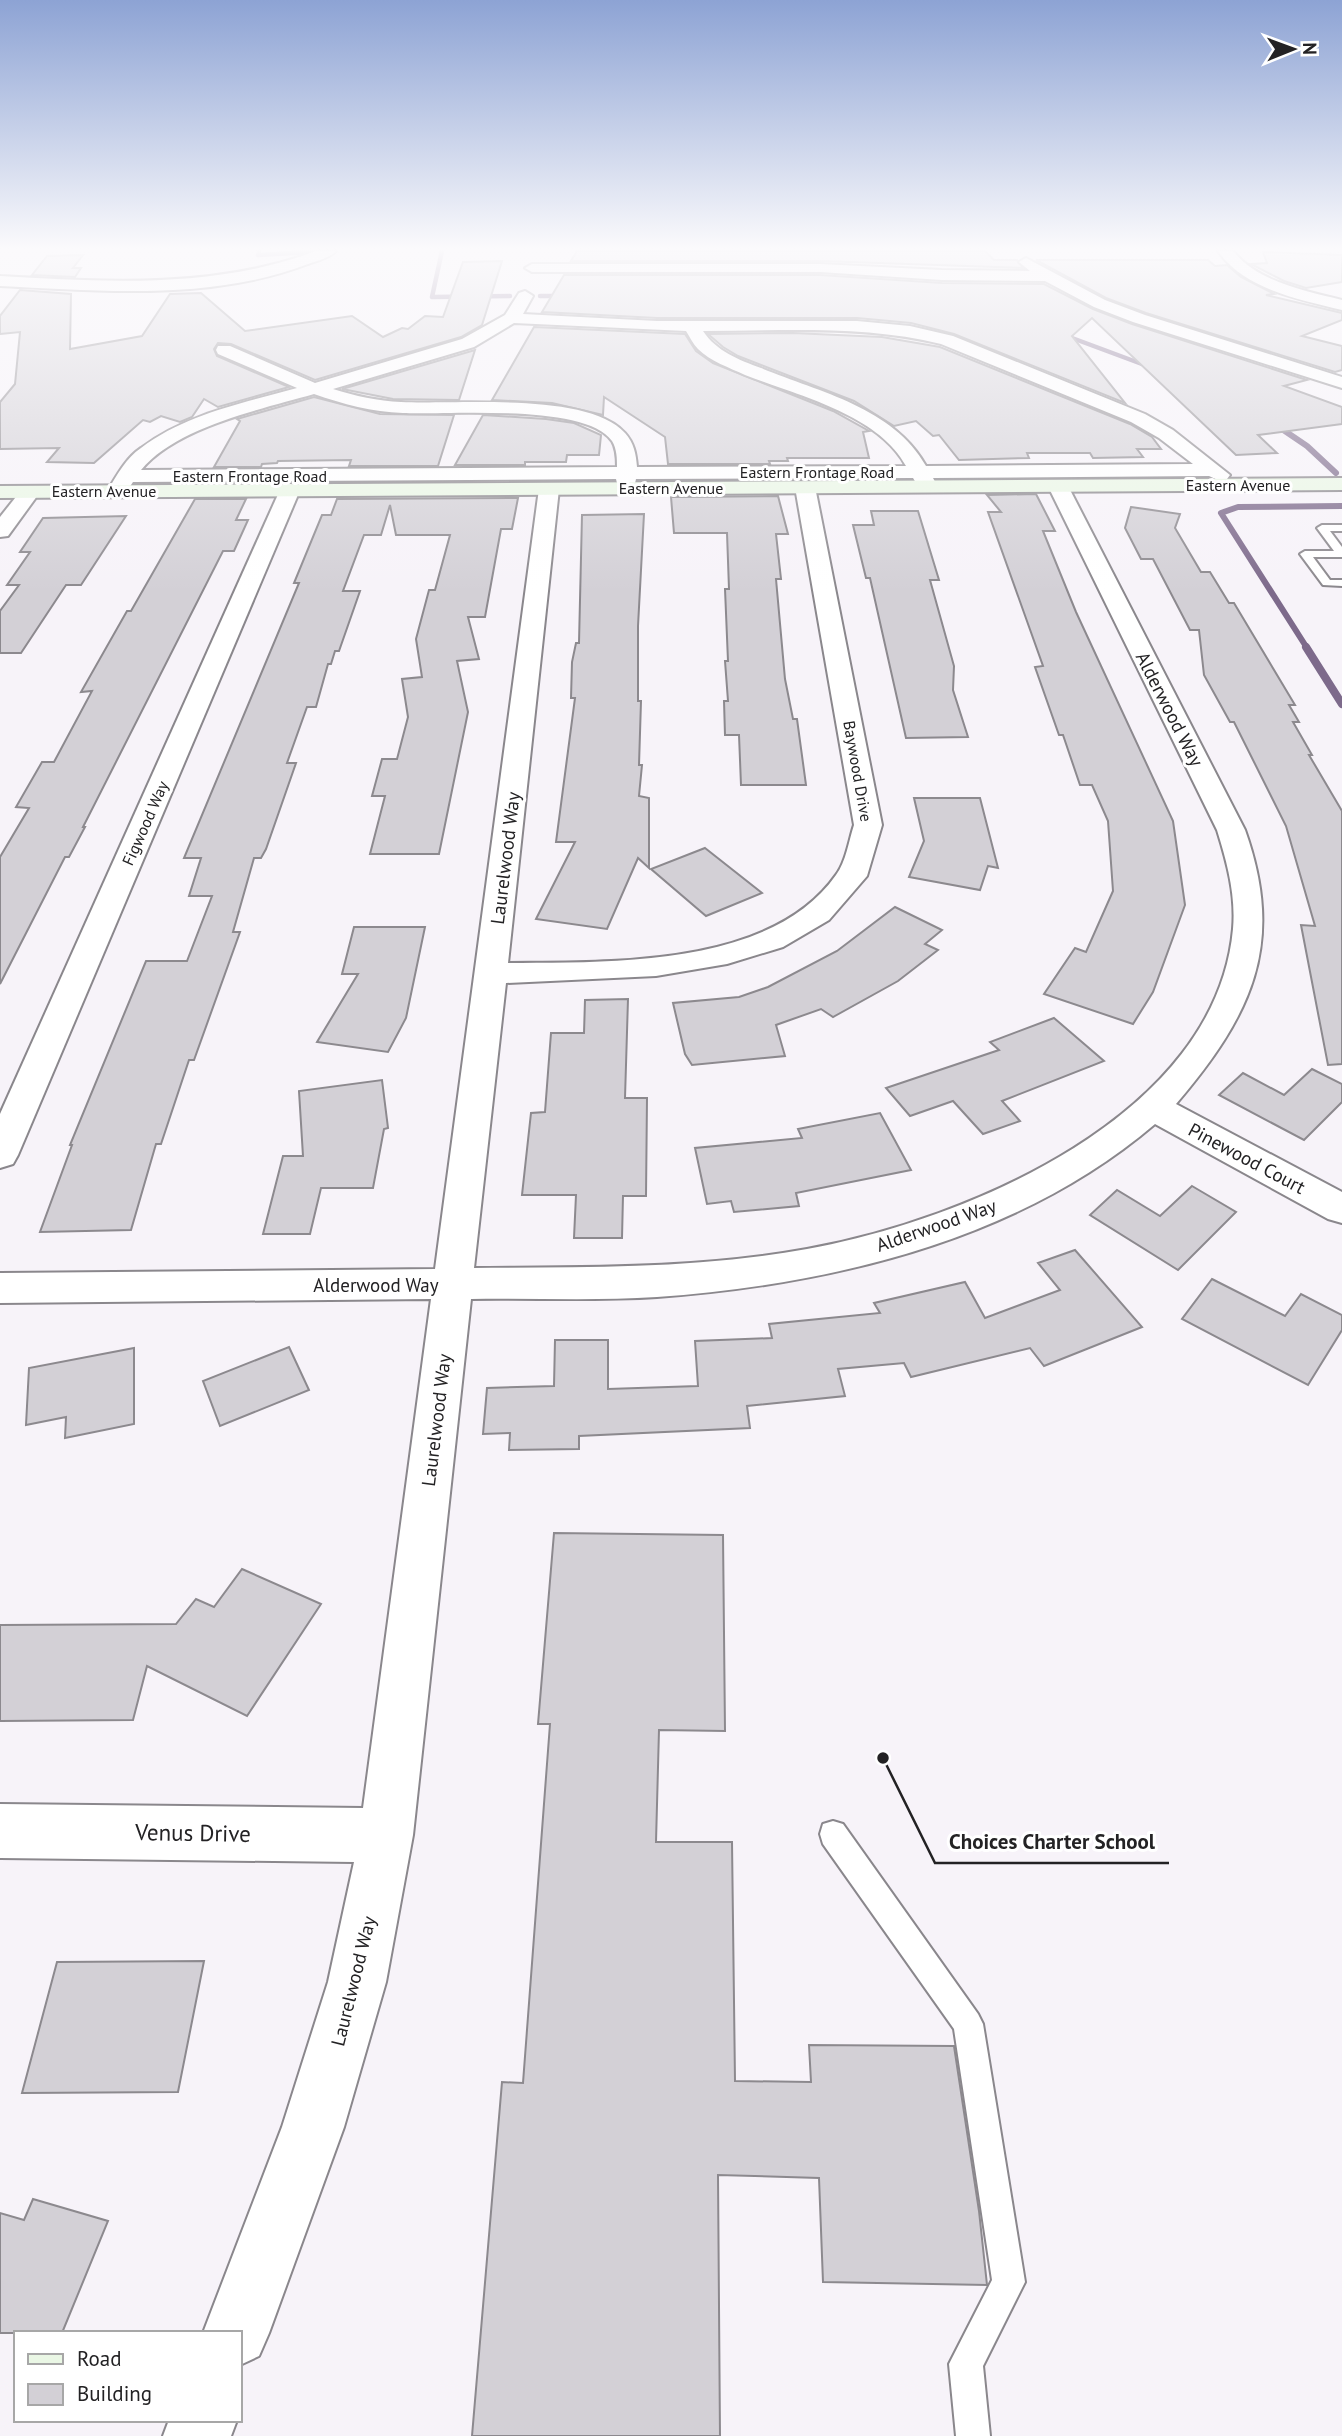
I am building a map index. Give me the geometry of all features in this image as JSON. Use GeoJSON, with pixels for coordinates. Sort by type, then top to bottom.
{"type":"FeatureCollection","features":[{"type":"Feature","properties":{"kind":"main road","name":"Eastern Avenue"},"geometry":{"type":"LineString","coordinates":[[0,492],[122,484],[290,490],[549,489],[626,481],[805,487],[925,479],[1058,486],[1342,485]]}},
{"type":"Feature","properties":{"kind":"street"},"geometry":{"type":"LineString","coordinates":[[258,365],[314,389],[353,401],[401,408],[537,410],[581,418],[612,431],[622,439],[627,449],[626,481]]}},
{"type":"Feature","properties":{"kind":"street"},"geometry":{"type":"LineString","coordinates":[[122,484],[135,464],[154,446],[192,426],[398,365]]}},
{"type":"Feature","properties":{"kind":"street"},"geometry":{"type":"LineString","coordinates":[[737,365],[826,398],[864,417],[900,443],[925,479]]}},
{"type":"Feature","properties":{"kind":"street"},"geometry":{"type":"LineString","coordinates":[[1005,365],[1128,413],[1166,434],[1234,485]]}},
{"type":"Feature","properties":{"kind":"street"},"geometry":{"type":"LineString","coordinates":[[1291,365],[1342,383]]}},
{"type":"Feature","properties":{"kind":"street","name":"Eastern Frontage Road"},"geometry":{"type":"LineString","coordinates":[[122,484],[925,479],[1213,470]]}},
{"type":"Feature","properties":{"kind":"street","name":"Alderwood Way"},"geometry":{"type":"LineString","coordinates":[[0,1288],[654,1282],[742,1275],[827,1260],[907,1239],[980,1213],[1035,1187],[1102,1147],[1153,1107],[1193,1064],[1220,1023],[1238,983],[1247,942],[1249,904],[1243,866],[1231,830],[1058,486]]}},
{"type":"Feature","properties":{"kind":"street","name":"Baywood Drive"},"geometry":{"type":"LineString","coordinates":[[491,973],[639,970],[688,964],[733,953],[775,938],[809,919],[836,898],[855,874],[866,850],[869,825],[805,487]]}},
{"type":"Feature","properties":{"kind":"street","name":"Laurelwood Way"},"geometry":{"type":"LineString","coordinates":[[237,2331],[317,2114],[357,1982],[386,1835],[549,489]]}},
{"type":"Feature","properties":{"kind":"street","name":"Figwood Way"},"geometry":{"type":"LineString","coordinates":[[0,1155],[290,490]]}},
{"type":"Feature","properties":{"kind":"street"},"geometry":{"type":"LineString","coordinates":[[0,531],[7,513],[30,492]]}},
{"type":"Feature","properties":{"kind":"street","name":"Pinewood Court"},"geometry":{"type":"LineString","coordinates":[[1153,1107],[1342,1209]]}},
{"type":"Feature","properties":{"kind":"street","name":"Venus Drive"},"geometry":{"type":"LineString","coordinates":[[0,1831],[386,1835]]}},
{"type":"Feature","properties":{"kind":"lane"},"geometry":{"type":"LineString","coordinates":[[1342,528],[1322,528],[1342,554]]}},
{"type":"Feature","properties":{"kind":"lane"},"geometry":{"type":"LineString","coordinates":[[1342,554],[1305,554],[1327,583],[1342,583]]}},
{"type":"Feature","properties":{"kind":"lane"},"geometry":{"type":"LineString","coordinates":[[833,1834],[968,2024],[1009,2282],[966,2364],[973,2436]]}},
{"type":"Feature","properties":{"kind":"building"},"geometry":{"type":"Polygon","coordinates":[[[17,365],[237,365],[289,387],[218,407],[204,399],[192,417],[180,422],[161,416],[150,422],[143,420],[94,463],[47,462],[59,448],[0,449],[0,402],[15,384],[17,365]]]}},
{"type":"Feature","properties":{"kind":"building"},"geometry":{"type":"Polygon","coordinates":[[[279,365],[367,365],[315,380],[279,365]]]}},
{"type":"Feature","properties":{"kind":"building"},"geometry":{"type":"Polygon","coordinates":[[[425,365],[470,365],[459,400],[393,399],[342,389],[425,365]]]}},
{"type":"Feature","properties":{"kind":"building"},"geometry":{"type":"Polygon","coordinates":[[[512,365],[717,365],[833,411],[869,431],[863,432],[869,458],[787,458],[788,461],[769,461],[770,464],[668,464],[665,437],[604,397],[603,415],[552,403],[492,400],[512,365]]]}},
{"type":"Feature","properties":{"kind":"building"},"geometry":{"type":"Polygon","coordinates":[[[760,365],[984,365],[1130,424],[1152,437],[1161,449],[1137,449],[1143,457],[1093,458],[1090,453],[1027,453],[1029,458],[959,460],[939,435],[933,436],[916,421],[894,426],[854,401],[760,365]]]}},
{"type":"Feature","properties":{"kind":"building"},"geometry":{"type":"Polygon","coordinates":[[[1030,365],[1095,365],[1125,403],[1030,365]]]}},
{"type":"Feature","properties":{"kind":"building"},"geometry":{"type":"Polygon","coordinates":[[[1141,365],[1259,365],[1307,380],[1284,386],[1342,407],[1342,424],[1258,435],[1277,453],[1236,455],[1141,365]]]}},
{"type":"Feature","properties":{"kind":"building"},"geometry":{"type":"Polygon","coordinates":[[[1312,365],[1342,365],[1342,370],[1335,372],[1312,365]]]}},
{"type":"Feature","properties":{"kind":"building"},"geometry":{"type":"Polygon","coordinates":[[[314,397],[380,414],[454,415],[438,466],[349,466],[351,460],[278,461],[262,464],[261,467],[214,467],[240,421],[237,419],[314,397]]]}},
{"type":"Feature","properties":{"kind":"building"},"geometry":{"type":"Polygon","coordinates":[[[483,415],[574,423],[601,435],[599,455],[567,455],[566,462],[525,462],[525,465],[455,465],[483,415]]]}},
{"type":"Feature","properties":{"kind":"building"},"geometry":{"type":"Polygon","coordinates":[[[1036,494],[1055,531],[1043,531],[1076,612],[1173,821],[1185,905],[1153,992],[1133,1024],[1044,994],[1075,948],[1086,952],[1113,891],[1108,821],[1092,785],[1080,785],[1063,735],[1059,735],[1035,667],[1043,666],[988,512],[1001,512],[987,495],[1036,494]]]}},
{"type":"Feature","properties":{"kind":"building"},"geometry":{"type":"Polygon","coordinates":[[[778,496],[788,534],[776,534],[781,579],[776,579],[785,679],[793,719],[797,719],[806,785],[741,785],[739,735],[725,735],[724,701],[728,701],[725,661],[728,661],[725,589],[729,589],[727,533],[674,533],[671,497],[778,496]]]}},
{"type":"Feature","properties":{"kind":"building"},"geometry":{"type":"Polygon","coordinates":[[[518,498],[512,529],[501,529],[485,617],[468,617],[479,659],[457,661],[468,712],[439,854],[370,854],[385,796],[372,796],[382,759],[397,759],[408,717],[402,679],[422,677],[416,639],[429,590],[435,590],[450,535],[396,535],[390,505],[381,535],[364,535],[343,591],[360,591],[339,651],[335,651],[331,664],[328,664],[316,707],[307,707],[287,763],[296,763],[266,849],[261,858],[254,858],[233,932],[240,932],[194,1060],[189,1060],[161,1144],[156,1144],[131,1230],[40,1232],[70,1145],[146,961],[187,961],[212,896],[189,896],[201,858],[184,858],[299,583],[294,583],[322,515],[331,515],[337,499],[518,498]]]}},
{"type":"Feature","properties":{"kind":"building"},"geometry":{"type":"Polygon","coordinates":[[[195,499],[246,499],[236,520],[248,520],[234,551],[223,551],[85,827],[69,857],[65,857],[0,984],[0,857],[29,808],[16,807],[42,762],[54,762],[92,691],[81,692],[195,499]]]}},
{"type":"Feature","properties":{"kind":"building"},"geometry":{"type":"Polygon","coordinates":[[[1131,507],[1180,514],[1175,528],[1201,572],[1210,572],[1229,603],[1234,603],[1295,705],[1289,705],[1299,722],[1293,722],[1342,811],[1342,1064],[1328,1065],[1301,925],[1315,926],[1286,826],[1234,722],[1230,722],[1204,675],[1199,630],[1190,630],[1153,559],[1141,559],[1125,528],[1131,507]]]}},
{"type":"Feature","properties":{"kind":"building"},"geometry":{"type":"Polygon","coordinates":[[[871,511],[918,511],[939,580],[930,580],[954,666],[953,690],[968,737],[906,738],[870,578],[866,578],[853,525],[874,525],[871,511]]]}},
{"type":"Feature","properties":{"kind":"building"},"geometry":{"type":"Polygon","coordinates":[[[644,514],[638,626],[638,701],[641,701],[639,765],[642,765],[639,796],[649,798],[649,868],[638,858],[607,929],[536,919],[575,842],[556,842],[575,698],[571,698],[572,662],[576,643],[579,643],[582,515],[644,514]]]}},
{"type":"Feature","properties":{"kind":"building"},"geometry":{"type":"Polygon","coordinates":[[[126,516],[81,585],[66,585],[21,653],[0,653],[0,611],[19,585],[7,585],[30,552],[20,552],[43,518],[126,516]]]}},
{"type":"Feature","properties":{"kind":"building"},"geometry":{"type":"Polygon","coordinates":[[[914,798],[980,798],[998,868],[988,866],[980,890],[909,877],[924,841],[914,798]]]}},
{"type":"Feature","properties":{"kind":"building"},"geometry":{"type":"Polygon","coordinates":[[[705,848],[762,893],[706,916],[651,869],[705,848]]]}},
{"type":"Feature","properties":{"kind":"building"},"geometry":{"type":"Polygon","coordinates":[[[895,907],[942,930],[925,944],[938,950],[898,981],[833,1017],[821,1009],[776,1025],[785,1056],[692,1065],[685,1054],[673,1003],[739,997],[768,987],[837,951],[895,907]]]}},
{"type":"Feature","properties":{"kind":"building"},"geometry":{"type":"Polygon","coordinates":[[[354,927],[425,927],[406,1018],[388,1052],[317,1042],[358,974],[342,974],[354,927]]]}},
{"type":"Feature","properties":{"kind":"building"},"geometry":{"type":"Polygon","coordinates":[[[628,999],[625,1098],[647,1098],[646,1196],[623,1196],[622,1238],[574,1238],[576,1195],[522,1195],[531,1113],[545,1112],[551,1033],[584,1033],[585,1000],[628,999]]]}},
{"type":"Feature","properties":{"kind":"building"},"geometry":{"type":"Polygon","coordinates":[[[1054,1018],[1104,1061],[1002,1101],[1020,1121],[983,1134],[953,1101],[910,1116],[886,1088],[999,1050],[990,1042],[1054,1018]]]}},
{"type":"Feature","properties":{"kind":"building"},"geometry":{"type":"Polygon","coordinates":[[[1312,1069],[1342,1084],[1342,1102],[1304,1140],[1219,1095],[1243,1073],[1284,1095],[1312,1069]]]}},
{"type":"Feature","properties":{"kind":"building"},"geometry":{"type":"Polygon","coordinates":[[[382,1080],[388,1128],[384,1129],[373,1188],[321,1188],[310,1234],[263,1234],[283,1156],[303,1156],[299,1091],[382,1080]]]}},
{"type":"Feature","properties":{"kind":"building"},"geometry":{"type":"Polygon","coordinates":[[[880,1113],[911,1170],[796,1193],[799,1206],[734,1212],[731,1201],[707,1204],[695,1148],[802,1138],[798,1129],[880,1113]]]}},
{"type":"Feature","properties":{"kind":"building"},"geometry":{"type":"Polygon","coordinates":[[[1192,1186],[1236,1212],[1178,1270],[1090,1215],[1117,1190],[1160,1216],[1192,1186]]]}},
{"type":"Feature","properties":{"kind":"building"},"geometry":{"type":"Polygon","coordinates":[[[1075,1250],[1142,1327],[1044,1366],[1030,1348],[911,1377],[904,1363],[838,1369],[845,1396],[747,1406],[750,1428],[579,1436],[579,1449],[509,1450],[510,1433],[483,1434],[487,1388],[554,1386],[555,1340],[608,1340],[608,1389],[698,1386],[695,1341],[772,1338],[769,1324],[880,1313],[874,1303],[965,1282],[985,1318],[1060,1290],[1038,1263],[1075,1250]]]}},
{"type":"Feature","properties":{"kind":"building"},"geometry":{"type":"Polygon","coordinates":[[[1212,1279],[1285,1316],[1301,1294],[1342,1315],[1342,1330],[1308,1385],[1182,1319],[1212,1279]]]}},
{"type":"Feature","properties":{"kind":"building"},"geometry":{"type":"Polygon","coordinates":[[[289,1347],[309,1390],[220,1426],[203,1381],[289,1347]]]}},
{"type":"Feature","properties":{"kind":"building"},"geometry":{"type":"Polygon","coordinates":[[[134,1348],[134,1424],[65,1438],[66,1417],[26,1425],[29,1368],[134,1348]]]}},
{"type":"Feature","properties":{"kind":"building"},"geometry":{"type":"Polygon","coordinates":[[[554,1533],[723,1535],[725,1731],[659,1730],[656,1842],[732,1842],[735,2081],[811,2082],[809,2045],[954,2046],[979,2211],[987,2285],[823,2282],[819,2178],[718,2175],[720,2436],[472,2436],[502,2082],[523,2083],[550,1724],[538,1724],[554,1533]]]}},
{"type":"Feature","properties":{"kind":"building"},"geometry":{"type":"Polygon","coordinates":[[[242,1569],[321,1604],[247,1716],[147,1666],[133,1720],[0,1721],[0,1625],[176,1624],[196,1599],[214,1607],[242,1569]]]}},
{"type":"Feature","properties":{"kind":"building"},"geometry":{"type":"Polygon","coordinates":[[[204,1961],[178,2092],[22,2093],[57,1962],[204,1961]]]}},
{"type":"Feature","properties":{"kind":"building"},"geometry":{"type":"Polygon","coordinates":[[[33,2199],[108,2221],[63,2331],[0,2333],[0,2213],[24,2220],[33,2199]]]}},
{"type":"Feature","properties":{"kind":"waterway"},"geometry":{"type":"LineString","coordinates":[[1144,365],[1150,367]]}},
{"type":"Feature","properties":{"kind":"waterway"},"geometry":{"type":"LineString","coordinates":[[1276,425],[1307,446],[1336,473]]}},
{"type":"Feature","properties":{"kind":"waterway"},"geometry":{"type":"LineString","coordinates":[[1307,648],[1221,513],[1238,507],[1342,506]]}},
{"type":"Feature","properties":{"kind":"waterway"},"geometry":{"type":"LineString","coordinates":[[1306,647],[1342,704]]}},
{"type":"Feature","properties":{"kind":"place","name":"Choices Charter School"},"geometry":{"type":"Point","coordinates":[883,1758]}}]}
